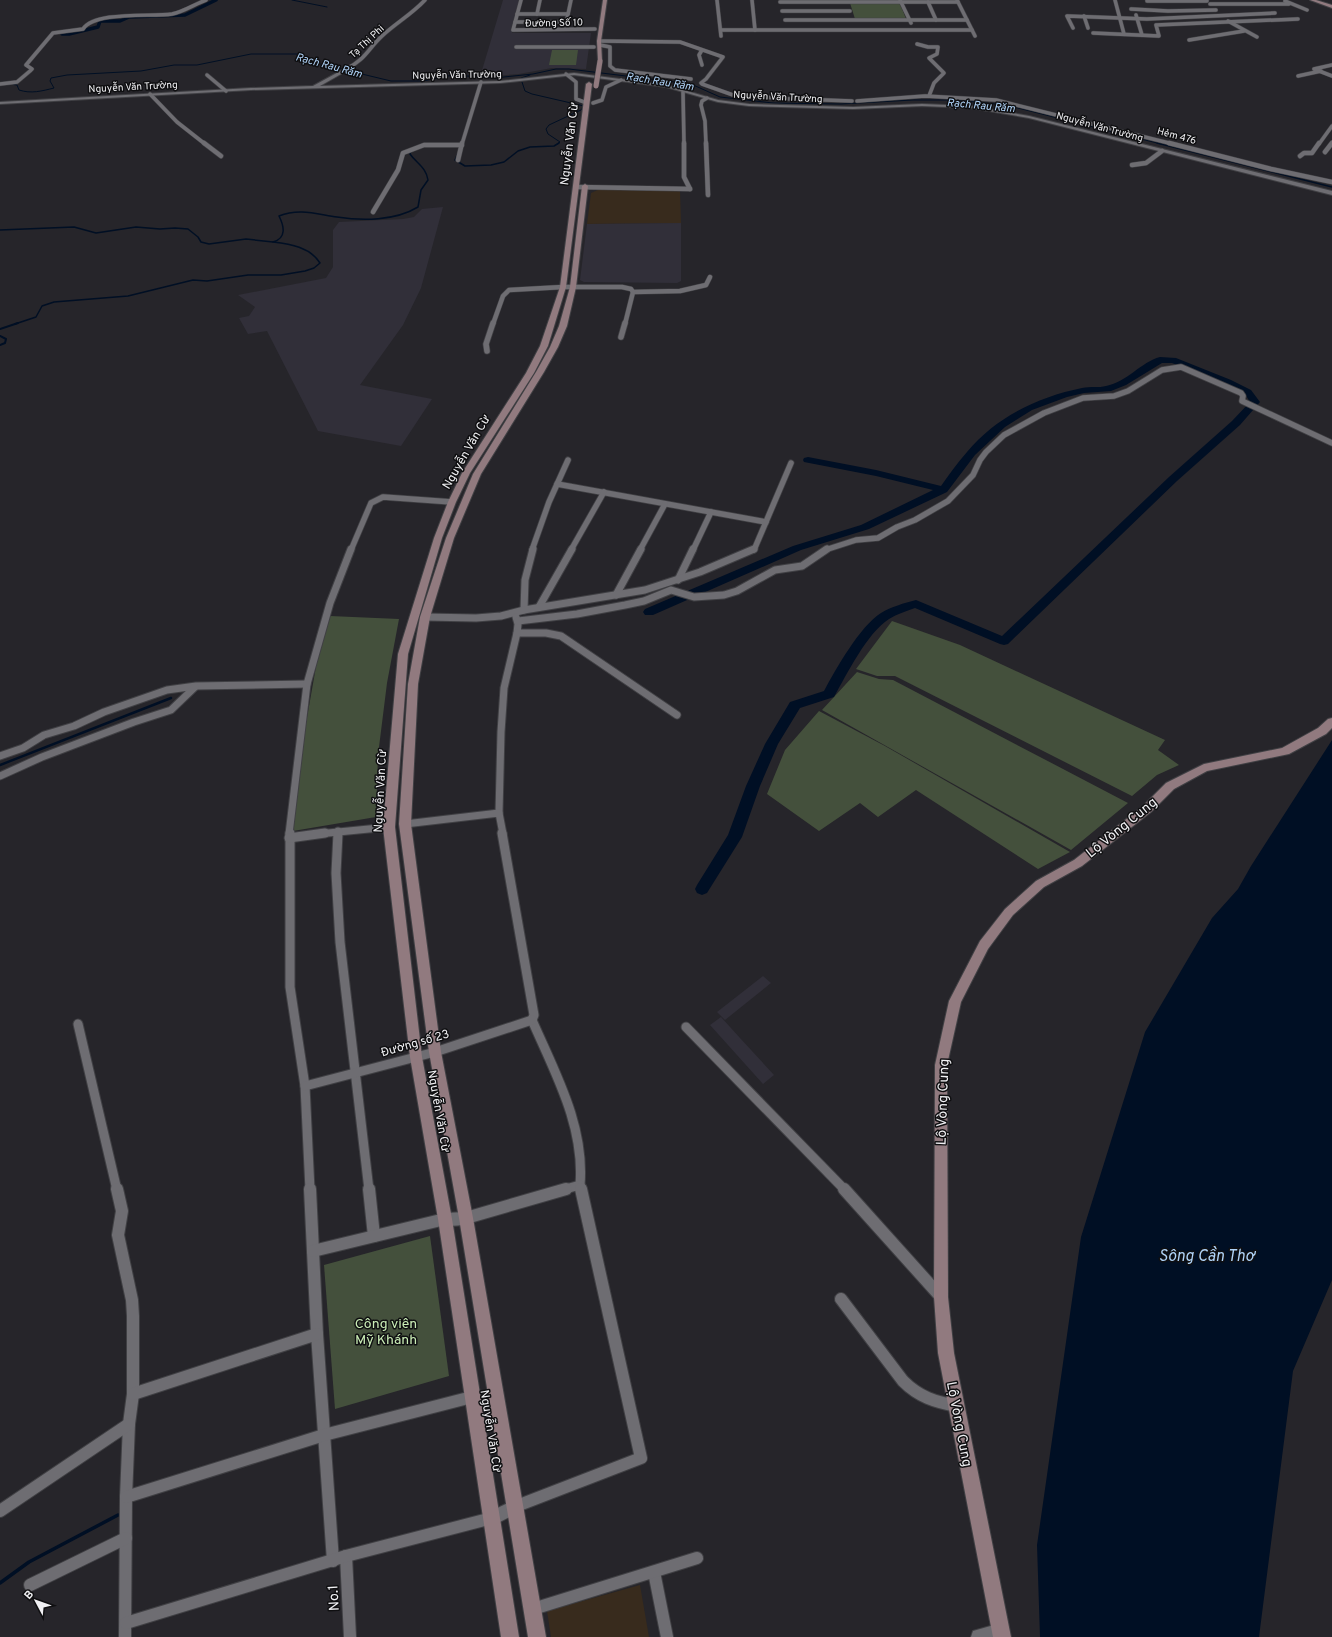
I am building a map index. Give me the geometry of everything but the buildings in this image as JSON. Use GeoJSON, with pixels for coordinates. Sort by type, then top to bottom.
{"type":"FeatureCollection","features":[{"type":"Feature","properties":{"kind":"main road","name":"Nguyễn Văn Cừ"},"geometry":{"type":"LineString","coordinates":[[593,53],[605,0]]}},
{"type":"Feature","properties":{"kind":"main road"},"geometry":{"type":"LineString","coordinates":[[1312,0],[1332,7]]}},
{"type":"Feature","properties":{"kind":"main road","name":"Nguyễn Văn Cừ"},"geometry":{"type":"LineString","coordinates":[[592,85],[600,61],[597,15]]}},
{"type":"Feature","properties":{"kind":"main road","name":"Nguyễn Văn Cừ"},"geometry":{"type":"LineString","coordinates":[[510,1637],[445,1219],[416,1057],[389,827],[403,654],[419,617],[444,538],[452,502],[517,410],[549,347],[562,326],[588,129],[592,85],[591,72]]}},
{"type":"Feature","properties":{"kind":"main road","name":"Nguyễn Văn Cừ"},"geometry":{"type":"LineString","coordinates":[[444,538],[472,473]]}},
{"type":"Feature","properties":{"kind":"main road","name":"Nguyễn Văn Cừ"},"geometry":{"type":"LineString","coordinates":[[419,617],[410,719],[405,824],[435,1052],[466,1218],[537,1637]]}},
{"type":"Feature","properties":{"kind":"main road","name":"Lộ Vòng Cung"},"geometry":{"type":"LineString","coordinates":[[1002,1634],[946,1353],[941,1297],[941,1065],[955,1001],[984,945],[1009,912],[1040,884],[1078,863],[1147,809],[1170,786],[1204,768],[1285,751],[1322,730],[1332,722]]}},
{"type":"Feature","properties":{"kind":"main road"},"geometry":{"type":"LineString","coordinates":[[389,827],[405,824]]}},
{"type":"Feature","properties":{"kind":"street"},"geometry":{"type":"LineString","coordinates":[[0,84],[17,82],[30,71],[32,69],[26,65],[53,33],[83,29],[87,23],[94,20],[124,16],[173,14],[206,0]]}},
{"type":"Feature","properties":{"kind":"street","name":"Tạ Thị Phi"},"geometry":{"type":"LineString","coordinates":[[314,87],[358,63],[382,36],[416,10],[425,0]]}},
{"type":"Feature","properties":{"kind":"street"},"geometry":{"type":"LineString","coordinates":[[521,0],[512,32],[597,31]]}},
{"type":"Feature","properties":{"kind":"street"},"geometry":{"type":"LineString","coordinates":[[536,14],[540,0]]}},
{"type":"Feature","properties":{"kind":"street"},"geometry":{"type":"LineString","coordinates":[[565,30],[571,0]]}},
{"type":"Feature","properties":{"kind":"street"},"geometry":{"type":"LineString","coordinates":[[717,0],[721,36]]}},
{"type":"Feature","properties":{"kind":"street"},"geometry":{"type":"LineString","coordinates":[[752,0],[755,30]]}},
{"type":"Feature","properties":{"kind":"street"},"geometry":{"type":"LineString","coordinates":[[1115,0],[1124,34]]}},
{"type":"Feature","properties":{"kind":"street"},"geometry":{"type":"LineString","coordinates":[[1282,0],[1307,10]]}},
{"type":"Feature","properties":{"kind":"street"},"geometry":{"type":"LineString","coordinates":[[787,30],[780,1],[957,1],[975,36]]}},
{"type":"Feature","properties":{"kind":"street"},"geometry":{"type":"LineString","coordinates":[[847,1],[858,37]]}},
{"type":"Feature","properties":{"kind":"street"},"geometry":{"type":"LineString","coordinates":[[901,1],[914,30]]}},
{"type":"Feature","properties":{"kind":"street"},"geometry":{"type":"LineString","coordinates":[[1147,1],[1289,4]]}},
{"type":"Feature","properties":{"kind":"street"},"geometry":{"type":"LineString","coordinates":[[1147,1],[1154,10]]}},
{"type":"Feature","properties":{"kind":"street"},"geometry":{"type":"LineString","coordinates":[[928,2],[936,20]]}},
{"type":"Feature","properties":{"kind":"street"},"geometry":{"type":"LineString","coordinates":[[1172,6],[1208,3],[1221,16],[1244,31],[1257,37]]}},
{"type":"Feature","properties":{"kind":"street"},"geometry":{"type":"LineString","coordinates":[[1258,4],[1262,8]]}},
{"type":"Feature","properties":{"kind":"street"},"geometry":{"type":"LineString","coordinates":[[1246,8],[1286,7]]}},
{"type":"Feature","properties":{"kind":"street"},"geometry":{"type":"LineString","coordinates":[[1131,9],[1216,10]]}},
{"type":"Feature","properties":{"kind":"street"},"geometry":{"type":"LineString","coordinates":[[782,10],[850,11]]}},
{"type":"Feature","properties":{"kind":"street"},"geometry":{"type":"LineString","coordinates":[[1066,10],[1072,28]]}},
{"type":"Feature","properties":{"kind":"street"},"geometry":{"type":"LineString","coordinates":[[1067,16],[1147,19],[1275,13]]}},
{"type":"Feature","properties":{"kind":"street"},"geometry":{"type":"LineString","coordinates":[[517,14],[568,14]]}},
{"type":"Feature","properties":{"kind":"street"},"geometry":{"type":"LineString","coordinates":[[1136,14],[1142,35]]}},
{"type":"Feature","properties":{"kind":"street"},"geometry":{"type":"LineString","coordinates":[[1084,16],[1088,28]]}},
{"type":"Feature","properties":{"kind":"street"},"geometry":{"type":"LineString","coordinates":[[1101,17],[1104,23]]}},
{"type":"Feature","properties":{"kind":"street"},"geometry":{"type":"LineString","coordinates":[[1147,19],[1150,26],[1156,26],[1298,18]]}},
{"type":"Feature","properties":{"kind":"street"},"geometry":{"type":"LineString","coordinates":[[784,20],[967,20]]}},
{"type":"Feature","properties":{"kind":"street"},"geometry":{"type":"LineString","coordinates":[[515,22],[566,22]]}},
{"type":"Feature","properties":{"kind":"street"},"geometry":{"type":"LineString","coordinates":[[1093,32],[1159,36],[1156,26]]}},
{"type":"Feature","properties":{"kind":"street","name":"Đường Số 10"},"geometry":{"type":"LineString","coordinates":[[512,32],[565,30],[597,31]]}},
{"type":"Feature","properties":{"kind":"street"},"geometry":{"type":"LineString","coordinates":[[721,30],[972,30]]}},
{"type":"Feature","properties":{"kind":"street"},"geometry":{"type":"LineString","coordinates":[[1189,40],[1244,31]]}},
{"type":"Feature","properties":{"kind":"street"},"geometry":{"type":"LineString","coordinates":[[599,43],[675,42],[722,56],[722,60],[713,68],[709,77],[701,84],[729,95],[790,99]]}},
{"type":"Feature","properties":{"kind":"street"},"geometry":{"type":"LineString","coordinates":[[599,43],[610,47],[610,66],[615,70],[691,79]]}},
{"type":"Feature","properties":{"kind":"street"},"geometry":{"type":"LineString","coordinates":[[917,44],[928,47],[938,47],[937,54],[929,58],[944,73],[937,77],[929,96]]}},
{"type":"Feature","properties":{"kind":"street"},"geometry":{"type":"LineString","coordinates":[[516,47],[594,47]]}},
{"type":"Feature","properties":{"kind":"street"},"geometry":{"type":"LineString","coordinates":[[702,50],[699,55],[702,65]]}},
{"type":"Feature","properties":{"kind":"street"},"geometry":{"type":"LineString","coordinates":[[1332,65],[1314,69],[1332,76]]}},
{"type":"Feature","properties":{"kind":"street"},"geometry":{"type":"LineString","coordinates":[[1298,76],[1332,69]]}},
{"type":"Feature","properties":{"kind":"street"},"geometry":{"type":"LineString","coordinates":[[566,74],[576,82],[576,99],[590,103],[602,100],[605,89],[608,85],[622,80]]}},
{"type":"Feature","properties":{"kind":"street","name":"Nguyễn Văn Trường"},"geometry":{"type":"LineString","coordinates":[[0,104],[226,90],[500,82],[566,74],[583,75],[666,86],[718,101],[755,105],[853,108],[922,105],[971,107],[1029,117],[1332,194]]}},
{"type":"Feature","properties":{"kind":"street"},"geometry":{"type":"LineString","coordinates":[[207,75],[226,90]]}},
{"type":"Feature","properties":{"kind":"street"},"geometry":{"type":"LineString","coordinates":[[458,160],[481,82]]}},
{"type":"Feature","properties":{"kind":"street"},"geometry":{"type":"LineString","coordinates":[[581,188],[690,189],[684,177],[683,92]]}},
{"type":"Feature","properties":{"kind":"street"},"geometry":{"type":"LineString","coordinates":[[150,94],[177,122],[221,156]]}},
{"type":"Feature","properties":{"kind":"street","name":"Hẻm 476"},"geometry":{"type":"LineString","coordinates":[[857,100],[929,96],[1008,102],[1271,169],[1332,182]]}},
{"type":"Feature","properties":{"kind":"street"},"geometry":{"type":"LineString","coordinates":[[707,98],[702,101],[701,106],[705,121],[708,195]]}},
{"type":"Feature","properties":{"kind":"street"},"geometry":{"type":"LineString","coordinates":[[755,105],[759,98]]}},
{"type":"Feature","properties":{"kind":"street"},"geometry":{"type":"LineString","coordinates":[[797,99],[852,100]]}},
{"type":"Feature","properties":{"kind":"street"},"geometry":{"type":"LineString","coordinates":[[1300,156],[1304,153],[1312,153],[1330,132],[1332,126]]}},
{"type":"Feature","properties":{"kind":"street"},"geometry":{"type":"LineString","coordinates":[[1325,152],[1332,143]]}},
{"type":"Feature","properties":{"kind":"street"},"geometry":{"type":"LineString","coordinates":[[373,212],[398,170],[403,154],[411,148],[431,144],[462,145]]}},
{"type":"Feature","properties":{"kind":"street"},"geometry":{"type":"LineString","coordinates":[[1173,153],[1180,146]]}},
{"type":"Feature","properties":{"kind":"street"},"geometry":{"type":"LineString","coordinates":[[1132,165],[1146,163],[1162,151]]}},
{"type":"Feature","properties":{"kind":"street"},"geometry":{"type":"LineString","coordinates":[[487,351],[486,344],[505,292],[517,289],[568,287],[622,287],[631,289],[633,292],[685,291],[706,285],[710,276]]}},
{"type":"Feature","properties":{"kind":"street"},"geometry":{"type":"LineString","coordinates":[[621,337],[633,292]]}},
{"type":"Feature","properties":{"kind":"street"},"geometry":{"type":"LineString","coordinates":[[419,617],[516,618],[593,612],[636,603],[667,591],[674,591],[694,597],[718,596],[731,593],[775,570],[802,566],[827,549],[856,540],[878,538],[897,527],[915,520],[948,501],[973,475],[980,460],[992,445],[1018,426],[1044,413],[1083,398],[1114,396],[1128,392],[1162,370],[1178,367],[1184,368],[1241,393],[1243,396],[1242,401],[1332,443]]}},
{"type":"Feature","properties":{"kind":"street"},"geometry":{"type":"LineString","coordinates":[[524,610],[526,577],[536,541],[557,484],[568,460]]}},
{"type":"Feature","properties":{"kind":"street"},"geometry":{"type":"LineString","coordinates":[[126,1623],[346,1556],[492,1518],[514,1507],[641,1458],[580,1185],[583,1172],[580,1144],[569,1106],[532,1020],[534,1015],[499,813],[501,732],[504,688],[517,633],[516,618],[524,610],[645,590],[678,580],[753,551],[791,463]]}},
{"type":"Feature","properties":{"kind":"street"},"geometry":{"type":"LineString","coordinates":[[557,484],[766,522]]}},
{"type":"Feature","properties":{"kind":"street"},"geometry":{"type":"LineString","coordinates":[[539,607],[604,492]]}},
{"type":"Feature","properties":{"kind":"street"},"geometry":{"type":"LineString","coordinates":[[333,1561],[317,1334],[305,1086],[290,987],[289,838],[307,684],[330,603],[366,512],[371,503],[379,498],[390,497],[452,502]]}},
{"type":"Feature","properties":{"kind":"street"},"geometry":{"type":"LineString","coordinates":[[616,595],[665,504]]}},
{"type":"Feature","properties":{"kind":"street"},"geometry":{"type":"LineString","coordinates":[[678,580],[712,512]]}},
{"type":"Feature","properties":{"kind":"street"},"geometry":{"type":"LineString","coordinates":[[517,633],[553,633],[561,636],[677,715]]}},
{"type":"Feature","properties":{"kind":"street"},"geometry":{"type":"LineString","coordinates":[[0,756],[23,748],[44,735],[74,726],[104,712],[167,690],[196,686],[307,684]]}},
{"type":"Feature","properties":{"kind":"street"},"geometry":{"type":"LineString","coordinates":[[0,776],[42,756],[61,751],[134,722],[171,710],[196,686]]}},
{"type":"Feature","properties":{"kind":"street"},"geometry":{"type":"LineString","coordinates":[[397,720],[410,719]]}},
{"type":"Feature","properties":{"kind":"street"},"geometry":{"type":"LineString","coordinates":[[405,824],[499,813]]}},
{"type":"Feature","properties":{"kind":"street"},"geometry":{"type":"LineString","coordinates":[[289,838],[338,831],[389,827]]}},
{"type":"Feature","properties":{"kind":"street"},"geometry":{"type":"LineString","coordinates":[[338,831],[336,873],[340,942],[374,1236]]}},
{"type":"Feature","properties":{"kind":"street","name":"Đường số 23"},"geometry":{"type":"LineString","coordinates":[[305,1086],[435,1052],[532,1020]]}},
{"type":"Feature","properties":{"kind":"street"},"geometry":{"type":"LineString","coordinates":[[78,1024],[122,1211],[118,1235],[133,1306],[133,1394],[129,1424],[126,1497],[125,1637]]}},
{"type":"Feature","properties":{"kind":"street"},"geometry":{"type":"LineString","coordinates":[[686,1027],[780,1125],[836,1180],[941,1297]]}},
{"type":"Feature","properties":{"kind":"street"},"geometry":{"type":"LineString","coordinates":[[313,1251],[445,1219],[466,1218],[580,1185]]}},
{"type":"Feature","properties":{"kind":"street"},"geometry":{"type":"LineString","coordinates":[[841,1298],[903,1381],[914,1392],[928,1400],[957,1406]]}},
{"type":"Feature","properties":{"kind":"street"},"geometry":{"type":"LineString","coordinates":[[133,1394],[317,1334]]}},
{"type":"Feature","properties":{"kind":"street"},"geometry":{"type":"LineString","coordinates":[[126,1497],[324,1436],[472,1397]]}},
{"type":"Feature","properties":{"kind":"street"},"geometry":{"type":"LineString","coordinates":[[0,1512],[129,1424]]}},
{"type":"Feature","properties":{"kind":"street"},"geometry":{"type":"LineString","coordinates":[[30,1585],[126,1538]]}},
{"type":"Feature","properties":{"kind":"street","name":"No.1"},"geometry":{"type":"LineString","coordinates":[[346,1556],[350,1637]]}},
{"type":"Feature","properties":{"kind":"street"},"geometry":{"type":"LineString","coordinates":[[533,1609],[698,1558]]}},
{"type":"Feature","properties":{"kind":"street"},"geometry":{"type":"LineString","coordinates":[[654,1572],[667,1637]]}},
{"type":"Feature","properties":{"kind":"street"},"geometry":{"type":"LineString","coordinates":[[979,1637],[1002,1634]]}},
{"type":"Feature","properties":{"kind":"shaded area"},"geometry":{"type":"Polygon","coordinates":[[[503,0],[521,0],[512,33],[591,33],[586,69],[552,68],[519,74],[480,77],[503,0]]]}},
{"type":"Feature","properties":{"kind":"shaded area"},"geometry":{"type":"Polygon","coordinates":[[[600,189],[680,191],[681,223],[587,224],[591,193],[600,189]]]}},
{"type":"Feature","properties":{"kind":"shaded area"},"geometry":{"type":"Polygon","coordinates":[[[443,207],[421,288],[403,325],[360,385],[432,399],[401,446],[318,431],[267,331],[248,334],[239,318],[249,316],[255,307],[238,295],[326,278],[333,267],[333,230],[339,222],[403,219],[414,217],[422,209],[443,207]]]}},
{"type":"Feature","properties":{"kind":"shaded area"},"geometry":{"type":"Polygon","coordinates":[[[681,223],[681,281],[677,283],[584,282],[580,280],[587,224],[681,223]]]}},
{"type":"Feature","properties":{"kind":"shaded area"},"geometry":{"type":"Polygon","coordinates":[[[763,976],[771,983],[725,1020],[717,1012],[763,976]]]}},
{"type":"Feature","properties":{"kind":"shaded area"},"geometry":{"type":"Polygon","coordinates":[[[721,1017],[774,1075],[763,1084],[710,1025],[721,1017]]]}},
{"type":"Feature","properties":{"kind":"shaded area"},"geometry":{"type":"Polygon","coordinates":[[[640,1585],[649,1637],[551,1637],[547,1611],[640,1585]]]}},
{"type":"Feature","properties":{"kind":"green space"},"geometry":{"type":"Polygon","coordinates":[[[850,3],[900,3],[906,19],[855,19],[850,3]]]}},
{"type":"Feature","properties":{"kind":"green space"},"geometry":{"type":"Polygon","coordinates":[[[552,50],[578,50],[576,65],[549,65],[552,50]]]}},
{"type":"Feature","properties":{"kind":"green space"},"geometry":{"type":"Polygon","coordinates":[[[330,616],[399,619],[387,683],[378,755],[376,817],[293,831],[305,729],[317,661],[330,616]]]}},
{"type":"Feature","properties":{"kind":"green space"},"geometry":{"type":"Polygon","coordinates":[[[892,621],[960,645],[1165,740],[1158,750],[1179,765],[1157,775],[1132,796],[895,676],[877,676],[856,669],[892,621]]]}},
{"type":"Feature","properties":{"kind":"green space"},"geometry":{"type":"Polygon","coordinates":[[[857,672],[879,679],[893,680],[1128,803],[1071,850],[822,710],[857,672]]]}},
{"type":"Feature","properties":{"kind":"green space"},"geometry":{"type":"Polygon","coordinates":[[[819,711],[885,746],[1070,852],[1038,869],[916,790],[878,817],[860,803],[819,831],[767,794],[785,750],[819,711]]]}},
{"type":"Feature","properties":{"kind":"green space","name":"Công viên Mỹ Khánh"},"geometry":{"type":"Polygon","coordinates":[[[430,1236],[449,1376],[335,1409],[324,1265],[430,1236]]]}},
{"type":"Feature","properties":{"kind":"water","name":"Sông Cần Thơ"},"geometry":{"type":"Polygon","coordinates":[[[1332,740],[1332,1280],[1293,1371],[1259,1637],[1040,1637],[1037,1545],[1081,1237],[1145,1032],[1212,918],[1238,889],[1251,866],[1332,740]]]}},
{"type":"Feature","properties":{"kind":"waterway"},"geometry":{"type":"LineString","coordinates":[[62,34],[69,34],[98,27],[100,21],[120,21],[129,17],[185,15],[216,0]]}},
{"type":"Feature","properties":{"kind":"waterway"},"geometry":{"type":"LineString","coordinates":[[292,0],[327,7]]}},
{"type":"Feature","properties":{"kind":"waterway","name":"Rạch Rau Răm"},"geometry":{"type":"LineString","coordinates":[[10,84],[17,85],[19,90],[36,92],[54,88],[50,81],[51,78],[67,75],[141,71],[174,65],[197,65],[251,54],[298,54],[316,63],[391,81],[423,81],[453,75],[494,78],[533,74],[556,69],[569,69],[691,84],[720,97],[773,103],[841,104],[913,100],[954,100],[1006,105],[1161,144]]}},
{"type":"Feature","properties":{"kind":"waterway","name":"Rạch Rau Răm"},"geometry":{"type":"LineString","coordinates":[[521,78],[530,75]]}},
{"type":"Feature","properties":{"kind":"waterway"},"geometry":{"type":"LineString","coordinates":[[522,82],[525,91],[532,94],[584,106],[581,110],[549,125],[546,129],[548,134],[560,142],[557,144]]}},
{"type":"Feature","properties":{"kind":"waterway"},"geometry":{"type":"LineString","coordinates":[[458,153],[455,160],[465,166],[491,165],[504,162],[518,151],[530,147],[554,146],[559,143]]}},
{"type":"Feature","properties":{"kind":"waterway","name":"Rạch Rau Răm"},"geometry":{"type":"LineString","coordinates":[[1157,143],[1332,187]]}},
{"type":"Feature","properties":{"kind":"waterway"},"geometry":{"type":"LineString","coordinates":[[273,242],[281,238],[283,231],[279,216],[294,212],[315,213],[357,219],[378,219],[399,215],[418,207],[421,190],[428,180],[423,169],[410,154],[411,151]]}},
{"type":"Feature","properties":{"kind":"waterway"},"geometry":{"type":"LineString","coordinates":[[0,230],[74,227],[96,233],[136,227],[160,229],[175,228],[188,229],[198,237],[201,242],[209,244],[246,239],[273,242]]}},
{"type":"Feature","properties":{"kind":"waterway"},"geometry":{"type":"LineString","coordinates":[[0,329],[36,317],[42,306],[54,302],[128,296],[193,280],[207,281],[248,275],[281,275],[305,271],[314,268],[320,263],[311,253],[299,247],[273,242]]}},
{"type":"Feature","properties":{"kind":"waterway"},"geometry":{"type":"LineString","coordinates":[[0,336],[6,339],[5,343],[0,345]]}},
{"type":"Feature","properties":{"kind":"waterway"},"geometry":{"type":"LineString","coordinates":[[702,889],[735,837],[753,786],[772,744],[795,705],[829,694],[852,654],[867,634],[882,618],[893,612],[916,604],[1004,641],[1173,479],[1236,423],[1255,402],[1248,392],[1228,382],[1173,360],[1160,360],[1123,383],[1108,389],[1084,390],[1064,395],[1029,408],[1001,425],[971,453],[943,490]]}},
{"type":"Feature","properties":{"kind":"waterway"},"geometry":{"type":"LineString","coordinates":[[808,460],[893,476],[943,490]]}},
{"type":"Feature","properties":{"kind":"waterway"},"geometry":{"type":"LineString","coordinates":[[649,612],[797,548],[865,527],[943,490]]}},
{"type":"Feature","properties":{"kind":"waterway"},"geometry":{"type":"LineString","coordinates":[[0,765],[171,698]]}},
{"type":"Feature","properties":{"kind":"waterway"},"geometry":{"type":"LineString","coordinates":[[0,1583],[29,1562],[118,1515]]}}]}
